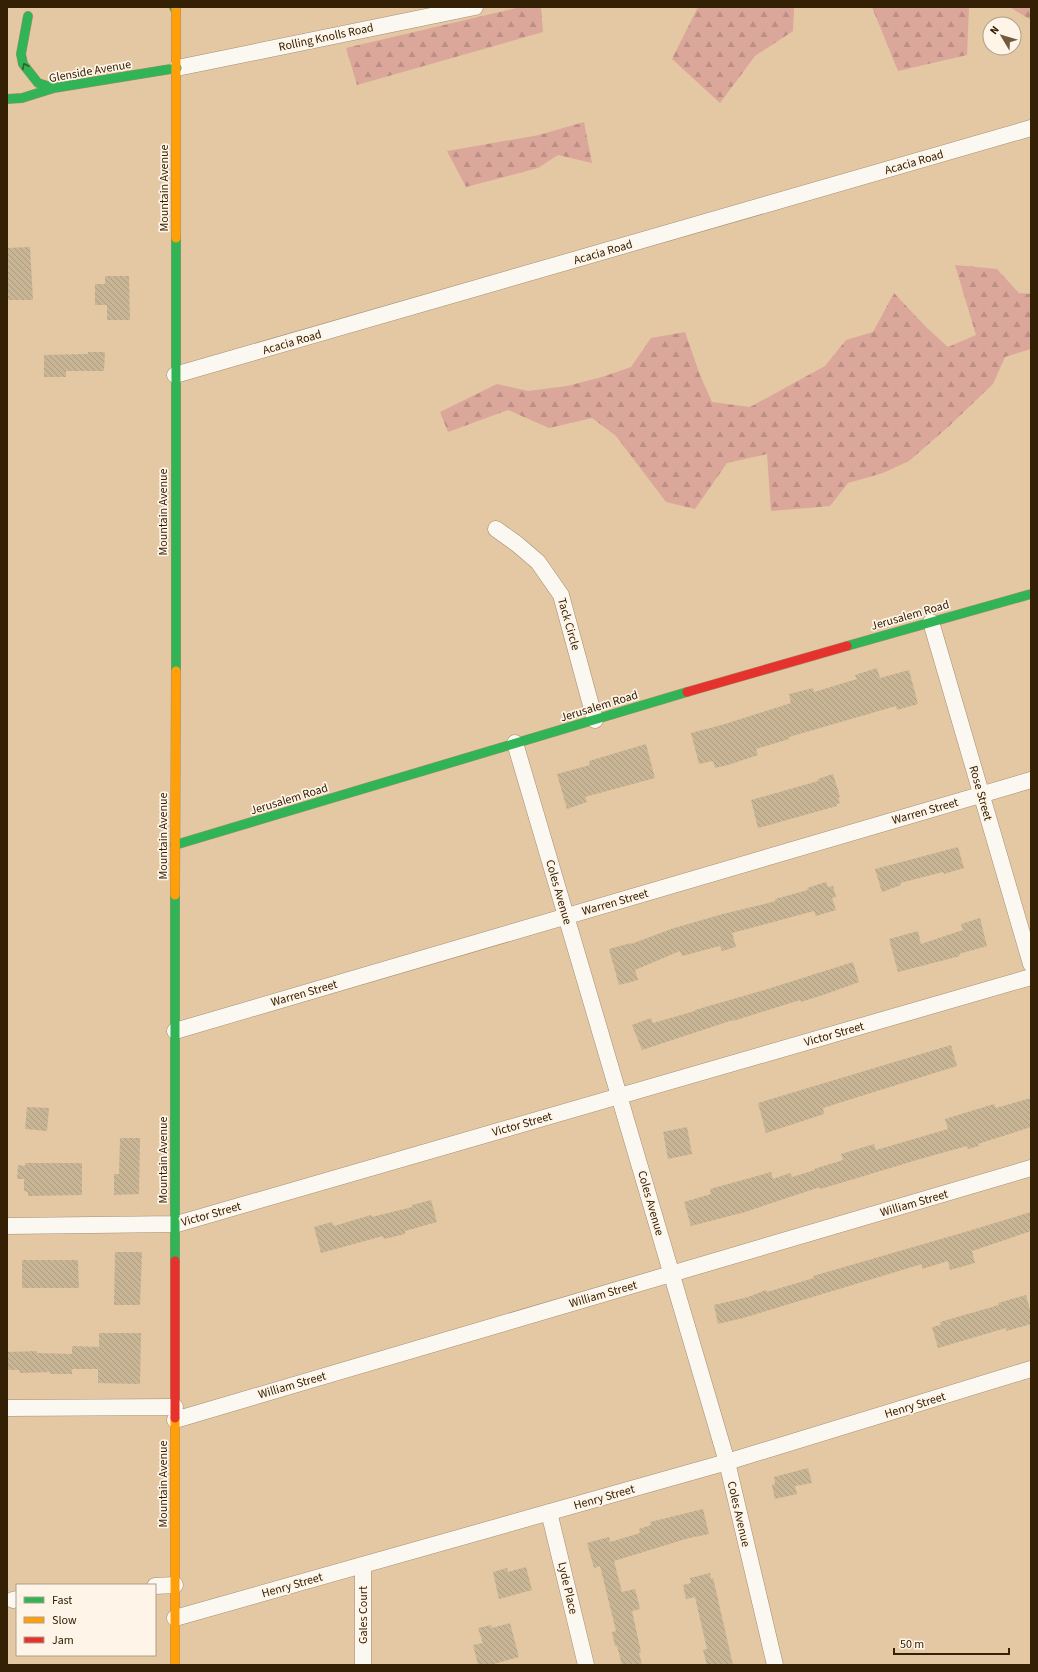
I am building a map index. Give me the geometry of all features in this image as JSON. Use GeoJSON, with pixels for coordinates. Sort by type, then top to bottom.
{"type":"FeatureCollection","features":[{"type":"Feature","properties":{"kind":"main road","name":"Mountain Avenue"},"geometry":{"type":"LineString","coordinates":[[175,8],[177,68],[175,375],[175,1665]]}},
{"type":"Feature","properties":{"kind":"main road"},"geometry":{"type":"LineString","coordinates":[[16,34],[31,13],[21,54],[23,64],[38,83],[54,88]]}},
{"type":"Feature","properties":{"kind":"main road","name":"Glenside Avenue"},"geometry":{"type":"LineString","coordinates":[[7,99],[22,98],[54,88],[177,68]]}},
{"type":"Feature","properties":{"kind":"main road","name":"Jerusalem Road"},"geometry":{"type":"LineString","coordinates":[[175,845],[739,677],[1031,594]]}},
{"type":"Feature","properties":{"kind":"street","name":"Rolling Knolls Road"},"geometry":{"type":"LineString","coordinates":[[177,68],[475,7]]}},
{"type":"Feature","properties":{"kind":"street","name":"Acacia Road"},"geometry":{"type":"LineString","coordinates":[[175,375],[1031,128]]}},
{"type":"Feature","properties":{"kind":"street","name":"Tack Circle"},"geometry":{"type":"LineString","coordinates":[[496,529],[538,562],[561,595],[595,720]]}},
{"type":"Feature","properties":{"kind":"street","name":"Rose Street"},"geometry":{"type":"LineString","coordinates":[[931,622],[1031,964]]}},
{"type":"Feature","properties":{"kind":"street","name":"Coles Avenue"},"geometry":{"type":"LineString","coordinates":[[515,743],[727,1462],[775,1665]]}},
{"type":"Feature","properties":{"kind":"street","name":"Warren Street"},"geometry":{"type":"LineString","coordinates":[[175,1031],[1031,780]]}},
{"type":"Feature","properties":{"kind":"street","name":"Victor Street"},"geometry":{"type":"LineString","coordinates":[[7,1226],[175,1224],[1031,977]]}},
{"type":"Feature","properties":{"kind":"street","name":"William Street"},"geometry":{"type":"LineString","coordinates":[[7,1408],[175,1413],[672,1274],[1031,1168]]}},
{"type":"Feature","properties":{"kind":"street","name":"Henry Street"},"geometry":{"type":"LineString","coordinates":[[175,1618],[727,1462],[1031,1369]]}},
{"type":"Feature","properties":{"kind":"street","name":"Lyde Place"},"geometry":{"type":"LineString","coordinates":[[550,1512],[586,1665]]}},
{"type":"Feature","properties":{"kind":"street","name":"Gales Court"},"geometry":{"type":"LineString","coordinates":[[363,1565],[363,1665]]}},
{"type":"Feature","properties":{"kind":"street"},"geometry":{"type":"LineString","coordinates":[[156,1586],[175,1585]]}},
{"type":"Feature","properties":{"kind":"green space"},"geometry":{"type":"Polygon","coordinates":[[[521,7],[541,7],[543,32],[357,85],[346,48],[521,7]]]}},
{"type":"Feature","properties":{"kind":"green space"},"geometry":{"type":"Polygon","coordinates":[[[698,7],[794,7],[793,31],[755,56],[720,103],[672,59],[698,7]]]}},
{"type":"Feature","properties":{"kind":"green space"},"geometry":{"type":"Polygon","coordinates":[[[872,7],[969,7],[967,55],[898,71],[872,7]]]}},
{"type":"Feature","properties":{"kind":"green space"},"geometry":{"type":"Polygon","coordinates":[[[1031,7],[1031,20],[1011,8],[1031,7]]]}},
{"type":"Feature","properties":{"kind":"green space"},"geometry":{"type":"Polygon","coordinates":[[[584,122],[592,163],[558,155],[538,168],[466,187],[447,151],[539,135],[584,122]]]}},
{"type":"Feature","properties":{"kind":"green space"},"geometry":{"type":"Polygon","coordinates":[[[955,265],[997,269],[1019,293],[1031,294],[1031,349],[1005,357],[993,384],[948,427],[909,461],[883,473],[848,483],[830,506],[771,511],[767,454],[727,463],[695,509],[666,502],[616,436],[592,418],[549,428],[508,410],[448,432],[440,412],[497,384],[528,391],[567,386],[602,377],[631,367],[651,338],[685,332],[700,375],[712,402],[750,407],[825,366],[846,340],[873,332],[894,293],[926,327],[948,347],[976,335],[955,265]]]}},
{"type":"Feature","properties":{"kind":"building"},"geometry":{"type":"Polygon","coordinates":[[[30,247],[33,300],[7,300],[7,248],[30,247]]]}},
{"type":"Feature","properties":{"kind":"building"},"geometry":{"type":"Polygon","coordinates":[[[105,276],[129,276],[130,320],[107,320],[107,305],[95,305],[95,284],[105,284],[105,276]]]}},
{"type":"Feature","properties":{"kind":"building"},"geometry":{"type":"Polygon","coordinates":[[[88,352],[105,352],[104,371],[66,371],[66,377],[44,377],[44,355],[88,354],[88,352]]]}},
{"type":"Feature","properties":{"kind":"building"},"geometry":{"type":"Polygon","coordinates":[[[877,668],[880,678],[909,670],[918,704],[897,710],[896,706],[789,737],[789,739],[756,749],[758,755],[728,765],[715,768],[713,761],[699,764],[691,733],[791,703],[789,694],[813,688],[814,692],[857,679],[855,675],[877,668]]]}},
{"type":"Feature","properties":{"kind":"building"},"geometry":{"type":"Polygon","coordinates":[[[646,744],[655,778],[585,797],[587,802],[567,809],[557,774],[590,765],[589,761],[646,744]]]}},
{"type":"Feature","properties":{"kind":"building"},"geometry":{"type":"Polygon","coordinates":[[[833,774],[840,797],[838,798],[840,803],[837,804],[837,806],[758,828],[751,800],[818,781],[818,779],[833,774]]]}},
{"type":"Feature","properties":{"kind":"building"},"geometry":{"type":"Polygon","coordinates":[[[958,847],[964,868],[944,874],[943,872],[900,883],[901,885],[882,892],[875,869],[958,847]]]}},
{"type":"Feature","properties":{"kind":"building"},"geometry":{"type":"Polygon","coordinates":[[[826,882],[828,887],[833,886],[836,897],[832,898],[836,910],[816,916],[814,911],[732,933],[736,947],[722,951],[720,946],[682,956],[680,951],[635,970],[638,980],[619,985],[609,949],[631,944],[674,928],[776,901],[775,899],[808,890],[807,888],[826,882]]]}},
{"type":"Feature","properties":{"kind":"building"},"geometry":{"type":"Polygon","coordinates":[[[980,918],[987,946],[959,954],[960,956],[898,972],[889,939],[918,931],[921,944],[963,930],[961,924],[980,918]]]}},
{"type":"Feature","properties":{"kind":"building"},"geometry":{"type":"Polygon","coordinates":[[[853,962],[859,982],[801,1002],[800,1000],[733,1020],[642,1050],[632,1025],[651,1018],[653,1023],[853,962]]]}},
{"type":"Feature","properties":{"kind":"building"},"geometry":{"type":"Polygon","coordinates":[[[951,1045],[957,1066],[823,1108],[824,1114],[766,1133],[758,1103],[951,1045]]]}},
{"type":"Feature","properties":{"kind":"building"},"geometry":{"type":"Polygon","coordinates":[[[1031,1098],[1031,1127],[978,1144],[979,1146],[968,1149],[967,1146],[920,1159],[820,1189],[820,1187],[745,1212],[691,1226],[684,1202],[711,1194],[710,1189],[771,1172],[773,1179],[790,1173],[792,1177],[843,1160],[841,1154],[874,1144],[876,1150],[948,1129],[945,1119],[994,1104],[996,1108],[1031,1098]]]}},
{"type":"Feature","properties":{"kind":"building"},"geometry":{"type":"Polygon","coordinates":[[[27,1107],[49,1108],[47,1131],[25,1129],[27,1107]]]}},
{"type":"Feature","properties":{"kind":"building"},"geometry":{"type":"Polygon","coordinates":[[[687,1127],[692,1154],[668,1159],[663,1132],[687,1127]]]}},
{"type":"Feature","properties":{"kind":"building"},"geometry":{"type":"Polygon","coordinates":[[[120,1138],[140,1138],[139,1194],[114,1195],[114,1174],[119,1174],[120,1138]]]}},
{"type":"Feature","properties":{"kind":"building"},"geometry":{"type":"Polygon","coordinates":[[[25,1163],[82,1163],[82,1195],[28,1196],[28,1192],[24,1191],[24,1179],[17,1179],[18,1165],[25,1166],[25,1163]]]}},
{"type":"Feature","properties":{"kind":"building"},"geometry":{"type":"Polygon","coordinates":[[[431,1200],[437,1222],[405,1231],[405,1234],[384,1239],[383,1236],[321,1253],[314,1227],[332,1222],[334,1226],[371,1215],[372,1217],[412,1207],[412,1205],[431,1200]]]}},
{"type":"Feature","properties":{"kind":"building"},"geometry":{"type":"Polygon","coordinates":[[[1031,1212],[1031,1231],[972,1251],[975,1263],[950,1270],[948,1261],[922,1269],[922,1264],[743,1318],[718,1324],[714,1305],[748,1297],[766,1290],[767,1292],[814,1278],[813,1276],[1031,1212]]]}},
{"type":"Feature","properties":{"kind":"building"},"geometry":{"type":"Polygon","coordinates":[[[115,1252],[142,1252],[140,1305],[114,1305],[115,1252]]]}},
{"type":"Feature","properties":{"kind":"building"},"geometry":{"type":"Polygon","coordinates":[[[22,1260],[78,1260],[79,1288],[22,1288],[22,1260]]]}},
{"type":"Feature","properties":{"kind":"building"},"geometry":{"type":"Polygon","coordinates":[[[1026,1295],[1031,1314],[1031,1324],[1006,1331],[1006,1328],[938,1348],[932,1327],[941,1325],[940,1322],[999,1305],[998,1303],[1026,1295]]]}},
{"type":"Feature","properties":{"kind":"building"},"geometry":{"type":"Polygon","coordinates":[[[99,1333],[141,1333],[140,1384],[98,1383],[98,1369],[72,1369],[72,1374],[50,1374],[50,1372],[20,1373],[19,1370],[7,1370],[7,1352],[37,1351],[37,1353],[72,1354],[72,1346],[99,1347],[99,1333]]]}},
{"type":"Feature","properties":{"kind":"building"},"geometry":{"type":"Polygon","coordinates":[[[808,1468],[812,1483],[795,1486],[797,1494],[775,1499],[772,1485],[775,1484],[774,1477],[808,1468]]]}},
{"type":"Feature","properties":{"kind":"building"},"geometry":{"type":"Polygon","coordinates":[[[703,1509],[709,1534],[689,1538],[614,1561],[622,1592],[635,1589],[640,1609],[632,1611],[641,1652],[639,1653],[642,1665],[622,1665],[617,1646],[615,1646],[612,1632],[616,1631],[600,1566],[594,1568],[587,1543],[609,1537],[610,1542],[640,1533],[639,1529],[651,1525],[650,1522],[703,1509]]]}},
{"type":"Feature","properties":{"kind":"building"},"geometry":{"type":"Polygon","coordinates":[[[526,1567],[532,1590],[499,1599],[493,1572],[507,1568],[508,1572],[526,1567]]]}},
{"type":"Feature","properties":{"kind":"building"},"geometry":{"type":"Polygon","coordinates":[[[710,1573],[711,1579],[713,1578],[733,1665],[707,1665],[703,1650],[707,1649],[695,1597],[686,1599],[683,1585],[691,1583],[690,1578],[710,1573]]]}},
{"type":"Feature","properties":{"kind":"building"},"geometry":{"type":"Polygon","coordinates":[[[510,1623],[519,1657],[490,1665],[478,1665],[473,1645],[483,1643],[478,1628],[491,1625],[492,1628],[510,1623]]]}},
{"type":"Feature","properties":{"kind":"traffic: fast"},"geometry":{"type":"LineString","coordinates":[[174,7],[176,11]]}},
{"type":"Feature","properties":{"kind":"traffic: fast"},"geometry":{"type":"LineString","coordinates":[[28,16],[21,54],[23,64],[38,83],[54,88]]}},
{"type":"Feature","properties":{"kind":"traffic: fast"},"geometry":{"type":"LineString","coordinates":[[7,99],[22,98],[54,88],[177,68]]}},
{"type":"Feature","properties":{"kind":"traffic: fast"},"geometry":{"type":"LineString","coordinates":[[176,238],[176,671]]}},
{"type":"Feature","properties":{"kind":"traffic: fast"},"geometry":{"type":"LineString","coordinates":[[847,646],[1031,594]]}},
{"type":"Feature","properties":{"kind":"traffic: fast"},"geometry":{"type":"LineString","coordinates":[[175,845],[687,692]]}},
{"type":"Feature","properties":{"kind":"traffic: fast"},"geometry":{"type":"LineString","coordinates":[[175,895],[175,1261]]}},
{"type":"Feature","properties":{"kind":"traffic: slow"},"geometry":{"type":"LineString","coordinates":[[176,7],[176,238]]}},
{"type":"Feature","properties":{"kind":"traffic: slow"},"geometry":{"type":"LineString","coordinates":[[175,895],[176,671]]}},
{"type":"Feature","properties":{"kind":"traffic: slow"},"geometry":{"type":"LineString","coordinates":[[175,1418],[175,1665]]}},
{"type":"Feature","properties":{"kind":"traffic: jam"},"geometry":{"type":"LineString","coordinates":[[687,692],[847,646]]}},
{"type":"Feature","properties":{"kind":"traffic: jam"},"geometry":{"type":"LineString","coordinates":[[175,1261],[175,1418]]}}]}
